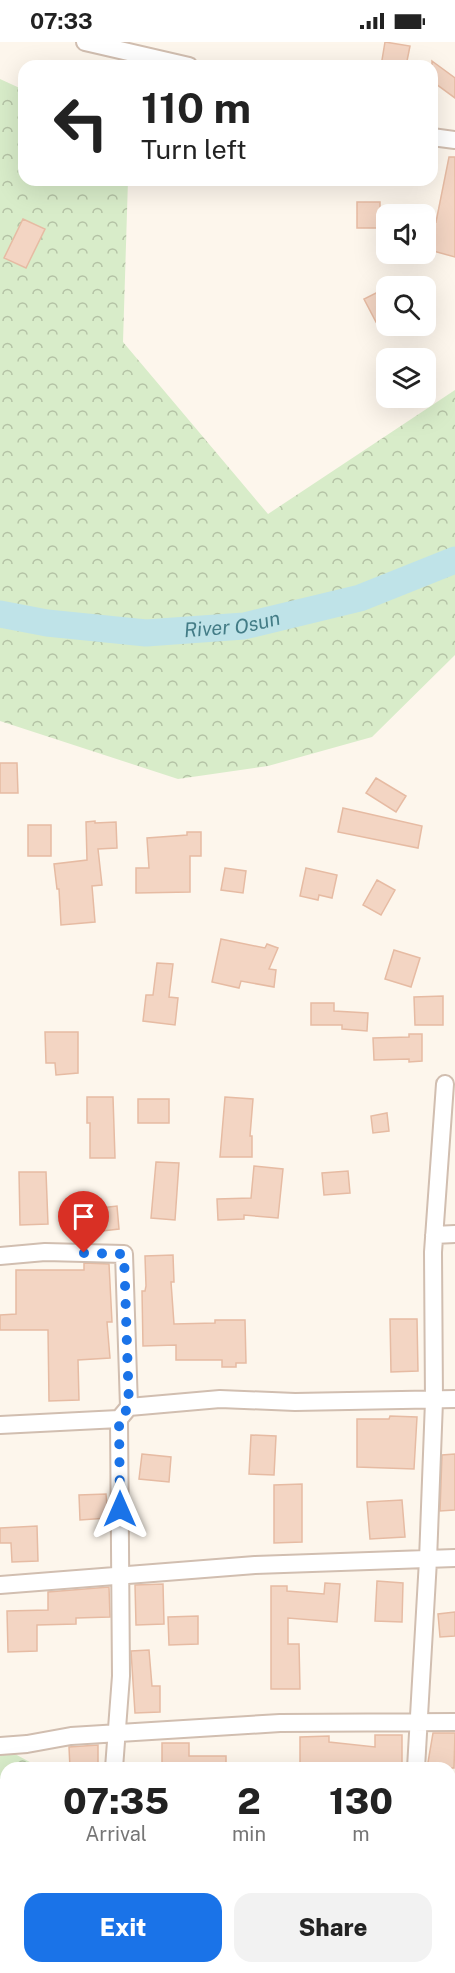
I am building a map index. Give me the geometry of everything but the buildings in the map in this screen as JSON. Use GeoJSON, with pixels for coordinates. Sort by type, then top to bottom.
{"type":"FeatureCollection","features":[{"type":"Feature","properties":{"kind":"street"},"geometry":{"type":"LineString","coordinates":[[84,42],[165,60]]}},
{"type":"Feature","properties":{"kind":"street"},"geometry":{"type":"LineString","coordinates":[[438,138],[455,140]]}},
{"type":"Feature","properties":{"kind":"street"},"geometry":{"type":"LineString","coordinates":[[416,1762],[428,1560],[434,1401],[434,1235],[445,1084]]}},
{"type":"Feature","properties":{"kind":"street"},"geometry":{"type":"LineString","coordinates":[[434,1235],[455,1234]]}},
{"type":"Feature","properties":{"kind":"street"},"geometry":{"type":"LineString","coordinates":[[0,1256],[45,1252],[124,1254],[121,1676],[115,1762]]}},
{"type":"Feature","properties":{"kind":"street"},"geometry":{"type":"LineString","coordinates":[[0,1425],[124,1413],[220,1399],[295,1402],[455,1400]]}},
{"type":"Feature","properties":{"kind":"street"},"geometry":{"type":"LineString","coordinates":[[0,1585],[255,1565],[455,1558]]}},
{"type":"Feature","properties":{"kind":"street"},"geometry":{"type":"LineString","coordinates":[[0,1746],[118,1732],[280,1723],[455,1722]]}},
{"type":"Feature","properties":{"kind":"green space"},"geometry":{"type":"Polygon","coordinates":[[[0,79],[18,87],[18,186],[128,186],[123,342],[268,514],[428,408],[436,408],[436,403],[455,390],[455,655],[372,737],[268,766],[178,779],[0,721],[0,79]]]}},
{"type":"Feature","properties":{"kind":"green space"},"geometry":{"type":"Polygon","coordinates":[[[0,1746],[30,1762],[0,1762],[0,1746]]]}},
{"type":"Feature","properties":{"kind":"waterway","name":"River Osun"},"geometry":{"type":"LineString","coordinates":[[0,614],[47,623],[146,633],[244,626],[360,598],[455,560]]}},
{"type":"Feature","properties":{"kind":"route"},"geometry":{"type":"LineString","coordinates":[[84,1253],[124,1254],[129,1407],[119,1419],[120,1509]]}}]}
